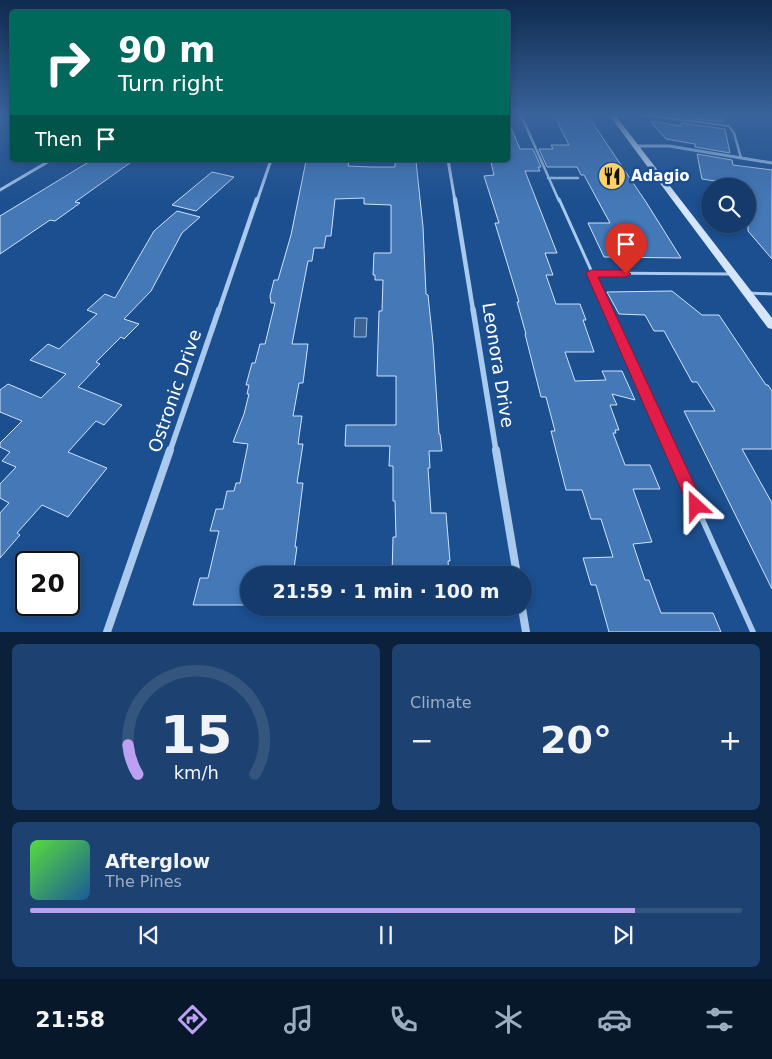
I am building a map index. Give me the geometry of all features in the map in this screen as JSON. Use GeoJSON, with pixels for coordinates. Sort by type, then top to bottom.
{"type":"FeatureCollection","features":[{"type":"Feature","properties":{"kind":"main road"},"geometry":{"type":"LineString","coordinates":[[637,146],[772,325]]}},
{"type":"Feature","properties":{"kind":"street"},"geometry":{"type":"LineString","coordinates":[[637,146],[669,146],[772,163]]}},
{"type":"Feature","properties":{"kind":"street"},"geometry":{"type":"LineString","coordinates":[[0,190],[48,162]]}},
{"type":"Feature","properties":{"kind":"street","name":"Ostronic Drive"},"geometry":{"type":"LineString","coordinates":[[107,632],[270,162]]}},
{"type":"Feature","properties":{"kind":"street","name":"Leonora Drive"},"geometry":{"type":"LineString","coordinates":[[448,162],[516,566]]}},
{"type":"Feature","properties":{"kind":"street"},"geometry":{"type":"LineString","coordinates":[[523,616],[526,632]]}},
{"type":"Feature","properties":{"kind":"lane"},"geometry":{"type":"LineString","coordinates":[[534,144],[753,632]]}},
{"type":"Feature","properties":{"kind":"lane"},"geometry":{"type":"LineString","coordinates":[[737,144],[741,158]]}},
{"type":"Feature","properties":{"kind":"lane"},"geometry":{"type":"LineString","coordinates":[[548,178],[578,178]]}},
{"type":"Feature","properties":{"kind":"lane"},"geometry":{"type":"LineString","coordinates":[[591,273],[734,274]]}},
{"type":"Feature","properties":{"kind":"lane"},"geometry":{"type":"LineString","coordinates":[[748,293],[772,294]]}},
{"type":"Feature","properties":{"kind":"water"},"geometry":{"type":"Polygon","coordinates":[[[355,318],[367,318],[366,337],[354,337],[355,318]]]}},
{"type":"Feature","properties":{"kind":"building"},"geometry":{"type":"Polygon","coordinates":[[[510,144],[518,144],[520,149],[533,149],[541,167],[538,167],[540,171],[525,171],[557,253],[545,253],[553,275],[546,275],[556,304],[580,304],[586,320],[583,320],[594,352],[565,352],[575,381],[606,380],[602,371],[622,371],[635,400],[612,394],[617,405],[610,405],[619,430],[615,430],[616,433],[613,433],[625,465],[650,465],[660,489],[633,489],[652,542],[633,544],[645,580],[649,580],[661,613],[713,613],[721,632],[609,632],[596,585],[591,585],[583,558],[613,557],[601,519],[591,519],[582,490],[566,490],[551,431],[555,431],[546,397],[541,397],[517,302],[519,302],[495,223],[499,223],[484,176],[494,175],[491,162],[510,162],[510,144]]]}},
{"type":"Feature","properties":{"kind":"building"},"geometry":{"type":"Polygon","coordinates":[[[607,144],[681,258],[604,257],[588,223],[610,223],[584,175],[581,175],[577,167],[547,167],[539,149],[553,149],[551,145],[607,144]]]}},
{"type":"Feature","properties":{"kind":"building"},"geometry":{"type":"Polygon","coordinates":[[[695,144],[728,144],[730,153],[695,147],[695,144]]]}},
{"type":"Feature","properties":{"kind":"building"},"geometry":{"type":"Polygon","coordinates":[[[697,154],[732,160],[733,165],[772,170],[772,259],[750,233],[756,233],[756,178],[702,178],[697,154]]]}},
{"type":"Feature","properties":{"kind":"building"},"geometry":{"type":"Polygon","coordinates":[[[89,162],[131,162],[75,202],[80,203],[55,221],[50,220],[0,254],[0,216],[89,162]]]}},
{"type":"Feature","properties":{"kind":"building"},"geometry":{"type":"Polygon","coordinates":[[[306,162],[349,162],[348,166],[395,167],[395,162],[416,162],[423,227],[426,294],[428,295],[433,343],[439,434],[442,451],[429,451],[430,468],[428,468],[431,513],[446,513],[450,561],[448,561],[448,566],[392,566],[393,537],[396,537],[393,466],[389,466],[390,446],[345,446],[346,425],[396,425],[396,376],[377,376],[379,311],[382,311],[383,280],[375,280],[375,275],[373,275],[374,253],[391,253],[391,205],[364,204],[364,198],[335,199],[331,236],[326,236],[324,248],[314,248],[312,261],[308,261],[292,344],[308,344],[303,383],[299,383],[293,416],[302,416],[298,444],[303,444],[297,483],[303,483],[294,566],[240,566],[240,605],[193,605],[200,578],[208,578],[219,531],[210,531],[216,509],[223,509],[227,491],[234,491],[236,483],[240,483],[248,444],[233,442],[244,414],[249,394],[247,394],[249,385],[246,385],[252,363],[255,363],[260,344],[265,344],[275,303],[271,303],[270,296],[274,280],[278,280],[291,235],[306,162]]]}},
{"type":"Feature","properties":{"kind":"building"},"geometry":{"type":"Polygon","coordinates":[[[212,172],[234,177],[196,211],[172,205],[212,172]]]}},
{"type":"Feature","properties":{"kind":"building"},"geometry":{"type":"Polygon","coordinates":[[[177,211],[200,217],[182,233],[151,291],[124,319],[139,324],[124,339],[121,337],[96,362],[100,364],[78,387],[122,405],[104,425],[96,421],[68,452],[107,468],[68,517],[42,505],[17,533],[20,535],[0,558],[0,513],[9,503],[0,498],[0,484],[16,467],[2,461],[10,452],[0,447],[0,443],[22,421],[0,412],[0,390],[8,384],[41,398],[66,374],[30,360],[48,344],[59,349],[97,314],[87,310],[105,294],[115,298],[154,231],[177,211]]]}},
{"type":"Feature","properties":{"kind":"building"},"geometry":{"type":"Polygon","coordinates":[[[672,291],[702,315],[719,315],[772,391],[772,449],[742,449],[772,503],[772,589],[684,411],[715,411],[697,382],[692,382],[664,331],[654,331],[645,315],[619,314],[607,292],[672,291]]]}},
{"type":"Feature","properties":{"kind":"place","name":"Adagio"},"geometry":{"type":"Point","coordinates":[612,176]}},
{"type":"Feature","properties":{"kind":"route"},"geometry":{"type":"LineString","coordinates":[[626,274],[591,273],[696,506]]}}]}
